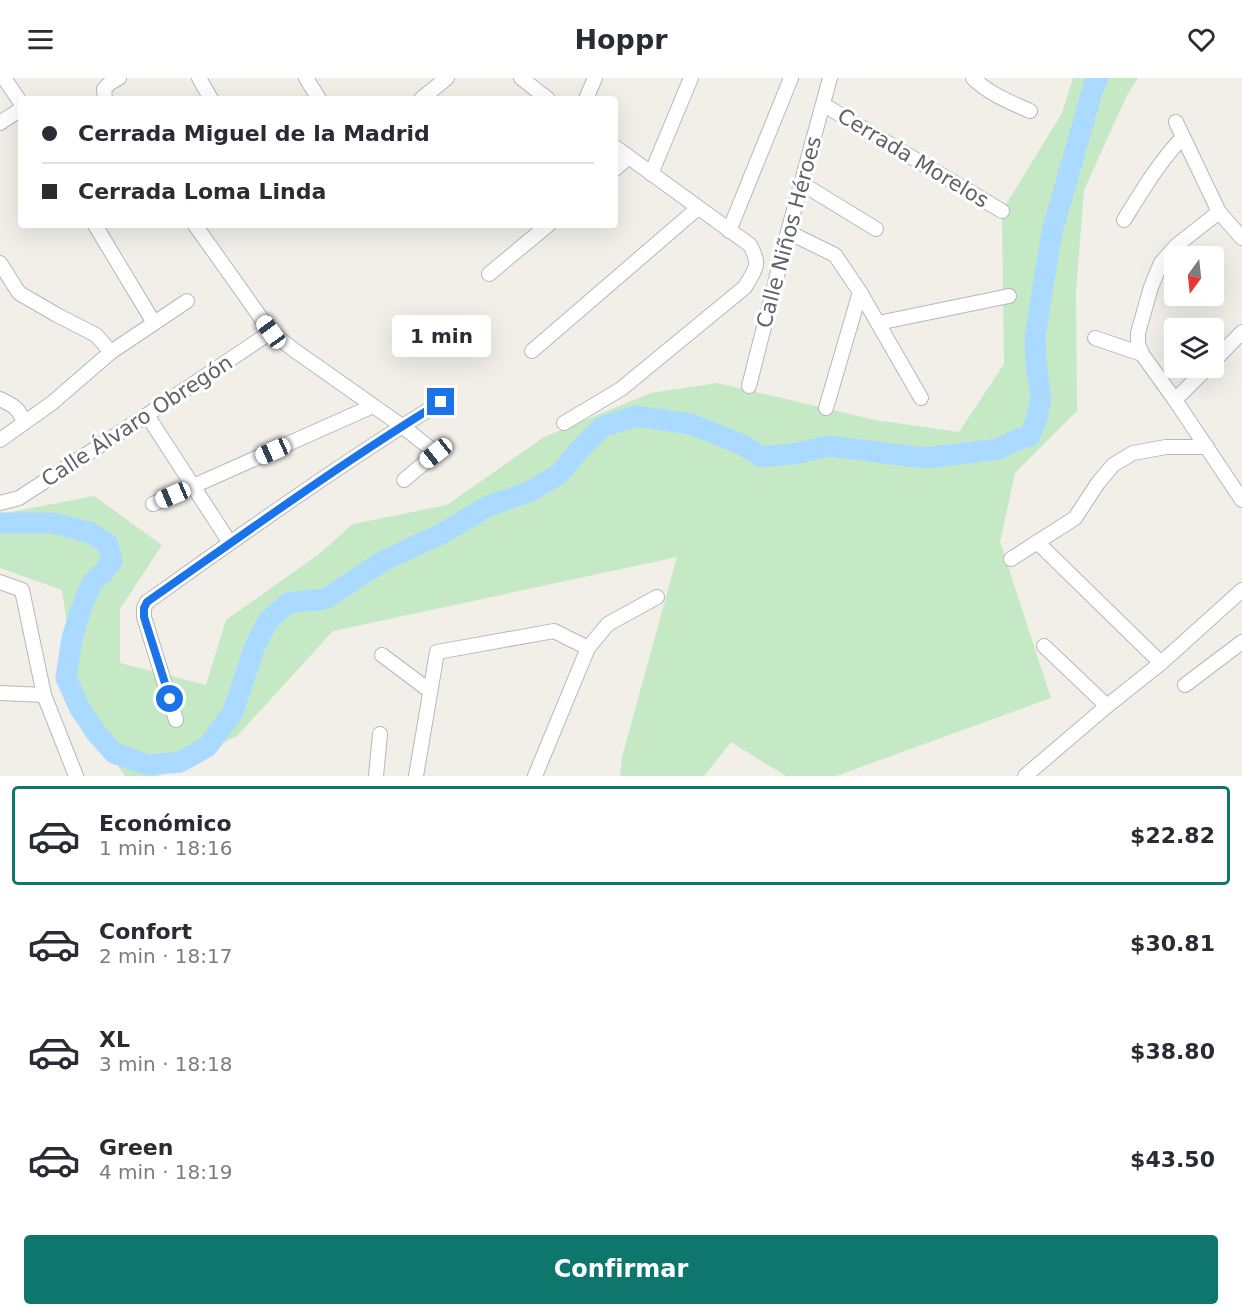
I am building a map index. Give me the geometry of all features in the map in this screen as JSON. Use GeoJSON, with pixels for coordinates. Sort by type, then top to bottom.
{"type":"FeatureCollection","features":[{"type":"Feature","properties":{"kind":"street"},"geometry":{"type":"LineString","coordinates":[[4,78],[18,99]]}},
{"type":"Feature","properties":{"kind":"street"},"geometry":{"type":"LineString","coordinates":[[105,94],[110,83],[119,78]]}},
{"type":"Feature","properties":{"kind":"street"},"geometry":{"type":"LineString","coordinates":[[199,78],[210,96]]}},
{"type":"Feature","properties":{"kind":"street"},"geometry":{"type":"LineString","coordinates":[[306,78],[317,96]]}},
{"type":"Feature","properties":{"kind":"street"},"geometry":{"type":"LineString","coordinates":[[426,96],[447,78]]}},
{"type":"Feature","properties":{"kind":"street"},"geometry":{"type":"LineString","coordinates":[[521,78],[544,96]]}},
{"type":"Feature","properties":{"kind":"street"},"geometry":{"type":"LineString","coordinates":[[587,96],[595,78]]}},
{"type":"Feature","properties":{"kind":"street"},"geometry":{"type":"LineString","coordinates":[[651,174],[691,78]]}},
{"type":"Feature","properties":{"kind":"street"},"geometry":{"type":"LineString","coordinates":[[729,231],[790,78]]}},
{"type":"Feature","properties":{"kind":"street","name":"Calle Niños Héroes"},"geometry":{"type":"LineString","coordinates":[[749,386],[830,78]]}},
{"type":"Feature","properties":{"kind":"street"},"geometry":{"type":"LineString","coordinates":[[974,78],[983,87],[1030,111]]}},
{"type":"Feature","properties":{"kind":"street","name":"Cerrada Morelos"},"geometry":{"type":"LineString","coordinates":[[824,105],[1002,211]]}},
{"type":"Feature","properties":{"kind":"street"},"geometry":{"type":"LineString","coordinates":[[0,123],[18,111]]}},
{"type":"Feature","properties":{"kind":"street"},"geometry":{"type":"LineString","coordinates":[[1176,122],[1219,212],[1242,238]]}},
{"type":"Feature","properties":{"kind":"street"},"geometry":{"type":"LineString","coordinates":[[1124,220],[1148,181],[1183,137]]}},
{"type":"Feature","properties":{"kind":"street"},"geometry":{"type":"LineString","coordinates":[[564,423],[621,389],[745,287],[757,264],[750,245],[618,149]]}},
{"type":"Feature","properties":{"kind":"street"},"geometry":{"type":"LineString","coordinates":[[618,166],[629,157]]}},
{"type":"Feature","properties":{"kind":"street"},"geometry":{"type":"LineString","coordinates":[[801,183],[876,229]]}},
{"type":"Feature","properties":{"kind":"street"},"geometry":{"type":"LineString","coordinates":[[532,351],[698,208]]}},
{"type":"Feature","properties":{"kind":"street"},"geometry":{"type":"LineString","coordinates":[[1219,212],[1177,245],[1161,263],[1151,287],[1138,333],[1138,344],[1142,354],[1242,500]]}},
{"type":"Feature","properties":{"kind":"street"},"geometry":{"type":"LineString","coordinates":[[97,228],[154,323]]}},
{"type":"Feature","properties":{"kind":"street"},"geometry":{"type":"LineString","coordinates":[[197,228],[271,332],[436,453],[404,480]]}},
{"type":"Feature","properties":{"kind":"street"},"geometry":{"type":"LineString","coordinates":[[489,274],[530,231]]}},
{"type":"Feature","properties":{"kind":"street"},"geometry":{"type":"LineString","coordinates":[[788,232],[835,255],[860,292],[921,398]]}},
{"type":"Feature","properties":{"kind":"street"},"geometry":{"type":"LineString","coordinates":[[0,263],[19,293],[96,335],[111,352]]}},
{"type":"Feature","properties":{"kind":"street"},"geometry":{"type":"LineString","coordinates":[[826,408],[860,292]]}},
{"type":"Feature","properties":{"kind":"street"},"geometry":{"type":"LineString","coordinates":[[878,323],[1009,296]]}},
{"type":"Feature","properties":{"kind":"street"},"geometry":{"type":"LineString","coordinates":[[0,440],[52,403],[111,352],[187,301]]}},
{"type":"Feature","properties":{"kind":"street","name":"Calle Álvaro Obregón"},"geometry":{"type":"LineString","coordinates":[[0,503],[19,498],[271,332]]}},
{"type":"Feature","properties":{"kind":"street"},"geometry":{"type":"LineString","coordinates":[[1224,351],[1242,332]]}},
{"type":"Feature","properties":{"kind":"street"},"geometry":{"type":"LineString","coordinates":[[1095,338],[1142,354]]}},
{"type":"Feature","properties":{"kind":"street"},"geometry":{"type":"LineString","coordinates":[[1175,400],[1197,378]]}},
{"type":"Feature","properties":{"kind":"street"},"geometry":{"type":"LineString","coordinates":[[0,399],[11,404],[20,412],[24,423]]}},
{"type":"Feature","properties":{"kind":"street"},"geometry":{"type":"LineString","coordinates":[[176,720],[144,617],[147,602],[230,543],[441,402]]}},
{"type":"Feature","properties":{"kind":"street"},"geometry":{"type":"LineString","coordinates":[[153,504],[373,406]]}},
{"type":"Feature","properties":{"kind":"street"},"geometry":{"type":"LineString","coordinates":[[147,415],[230,543]]}},
{"type":"Feature","properties":{"kind":"street"},"geometry":{"type":"LineString","coordinates":[[1011,559],[1075,518],[1113,465],[1132,453],[1166,447],[1207,447]]}},
{"type":"Feature","properties":{"kind":"street"},"geometry":{"type":"LineString","coordinates":[[1037,542],[1161,663]]}},
{"type":"Feature","properties":{"kind":"street"},"geometry":{"type":"LineString","coordinates":[[0,582],[22,590],[44,695],[76,776]]}},
{"type":"Feature","properties":{"kind":"street"},"geometry":{"type":"LineString","coordinates":[[1025,776],[1161,663],[1242,590]]}},
{"type":"Feature","properties":{"kind":"street"},"geometry":{"type":"LineString","coordinates":[[535,776],[588,648],[608,624],[657,597]]}},
{"type":"Feature","properties":{"kind":"street"},"geometry":{"type":"LineString","coordinates":[[416,776],[438,652],[554,631],[588,648]]}},
{"type":"Feature","properties":{"kind":"street"},"geometry":{"type":"LineString","coordinates":[[1185,686],[1242,642]]}},
{"type":"Feature","properties":{"kind":"street"},"geometry":{"type":"LineString","coordinates":[[1044,646],[1107,706]]}},
{"type":"Feature","properties":{"kind":"street"},"geometry":{"type":"LineString","coordinates":[[382,655],[430,691]]}},
{"type":"Feature","properties":{"kind":"street"},"geometry":{"type":"LineString","coordinates":[[0,693],[44,695]]}},
{"type":"Feature","properties":{"kind":"street"},"geometry":{"type":"LineString","coordinates":[[376,776],[381,734]]}},
{"type":"Feature","properties":{"kind":"green space"},"geometry":{"type":"Polygon","coordinates":[[[1073,78],[1138,78],[1127,95],[1084,190],[1076,292],[1077,411],[1015,473],[1000,542],[1051,698],[836,776],[786,776],[731,742],[704,776],[620,776],[622,757],[677,557],[333,631],[237,736],[158,776],[125,776],[79,707],[62,590],[0,568],[0,514],[94,496],[162,545],[120,609],[120,663],[206,685],[226,620],[319,554],[353,524],[447,505],[544,437],[651,393],[717,383],[875,420],[959,432],[1004,364],[1002,211],[1062,113],[1073,78]]]}},
{"type":"Feature","properties":{"kind":"waterway"},"geometry":{"type":"LineString","coordinates":[[0,523],[54,523],[91,533],[107,543],[112,561],[92,583],[81,609],[72,638],[66,678],[79,707],[97,734],[114,753],[148,765],[180,762],[207,747],[233,712],[255,646],[268,621],[288,603],[325,599],[385,560],[441,534],[488,506],[531,491],[559,474],[602,427],[636,416],[691,424],[741,444],[762,457],[799,453],[827,446],[926,458],[999,449],[1030,436],[1037,417],[1041,398],[1035,336],[1052,232],[1094,85],[1098,78]]}},
{"type":"Feature","properties":{"kind":"route"},"geometry":{"type":"LineString","coordinates":[[170,699],[144,617],[147,602],[230,543],[441,402]]}}]}
